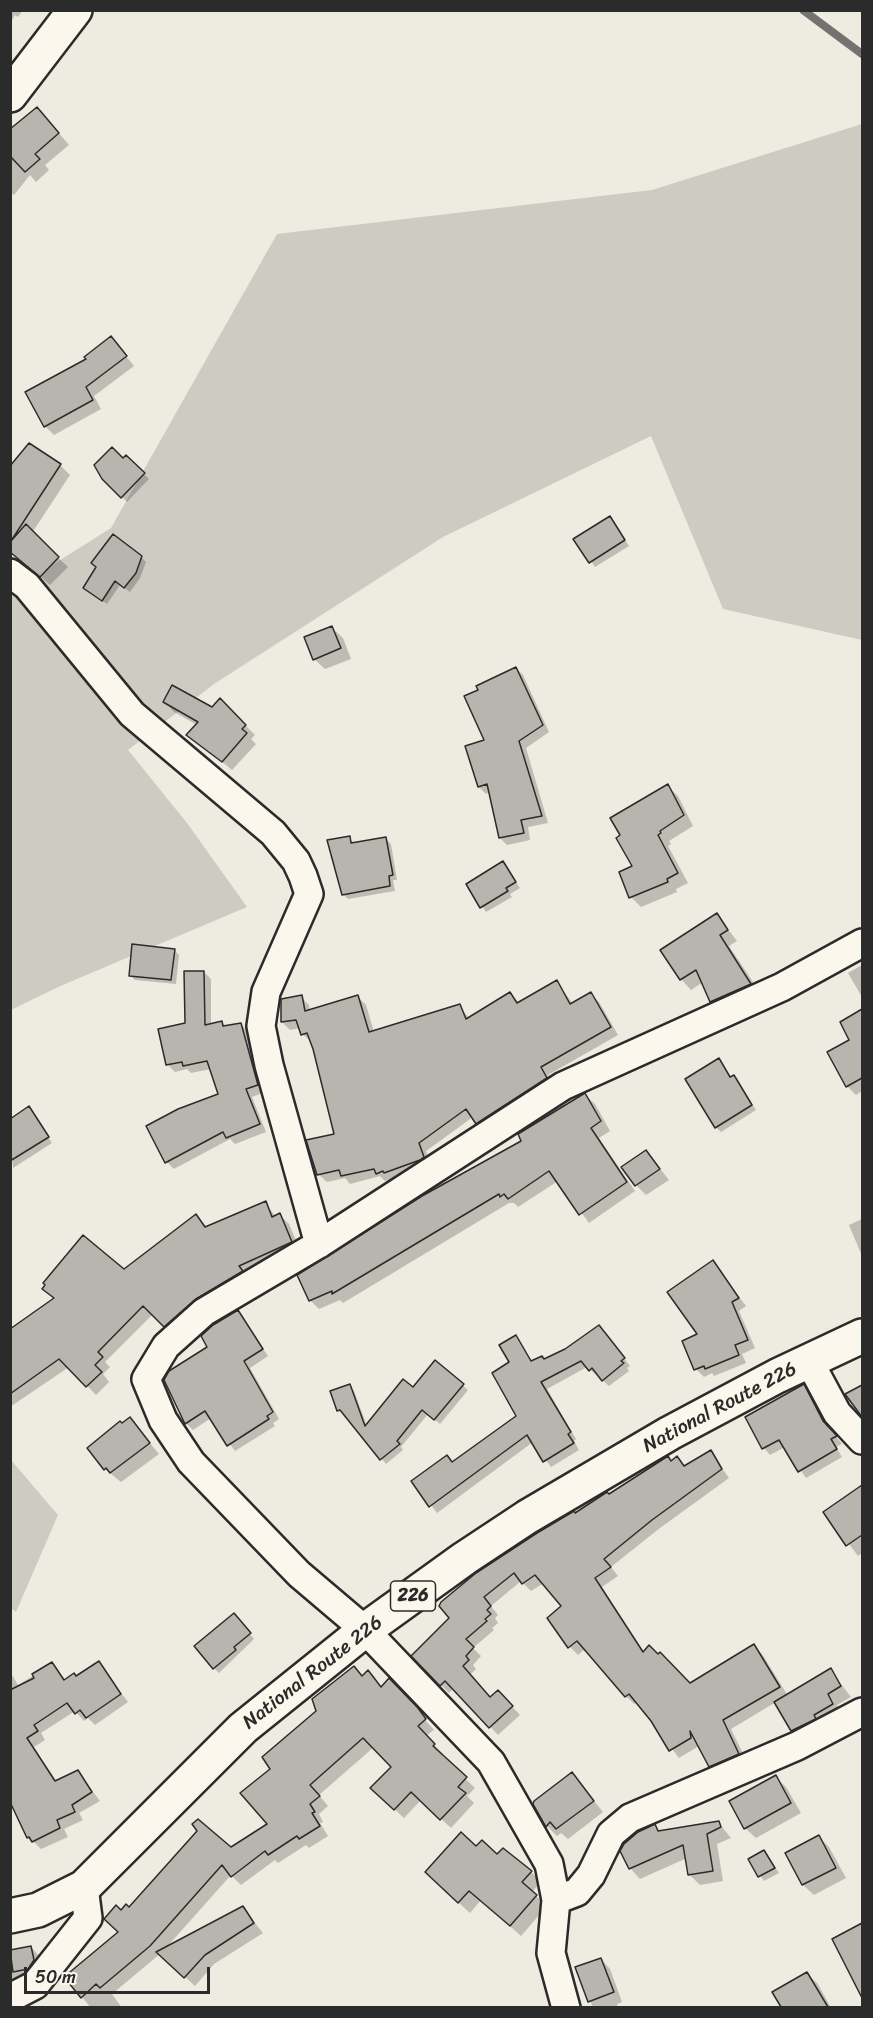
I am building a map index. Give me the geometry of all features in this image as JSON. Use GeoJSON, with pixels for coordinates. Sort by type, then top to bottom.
{"type":"FeatureCollection","features":[{"type":"Feature","properties":{"kind":"main road"},"geometry":{"type":"LineString","coordinates":[[10,95],[75,10]]}},
{"type":"Feature","properties":{"kind":"main road","name":"National Route 226"},"geometry":{"type":"LineString","coordinates":[[10,1916],[38,1910],[84,1887],[243,1728],[365,1630],[465,1558],[527,1517],[670,1433],[862,1336]]}},
{"type":"Feature","properties":{"kind":"street"},"geometry":{"type":"LineString","coordinates":[[10,573],[27,586],[132,714],[273,833],[296,861],[303,876],[309,894],[266,992],[261,1026],[269,1065],[319,1244]]}},
{"type":"Feature","properties":{"kind":"street"},"geometry":{"type":"LineString","coordinates":[[566,2007],[551,1953],[556,1900],[549,1864],[491,1762],[365,1630],[299,1575],[191,1462],[163,1420],[146,1379],[166,1346],[204,1312],[319,1244],[563,1086],[782,987],[862,943]]}},
{"type":"Feature","properties":{"kind":"street"},"geometry":{"type":"LineString","coordinates":[[809,1361],[837,1413],[862,1440]]}},
{"type":"Feature","properties":{"kind":"street"},"geometry":{"type":"LineString","coordinates":[[556,1900],[578,1892],[591,1875],[611,1834],[630,1818],[797,1746],[862,1712]]}},
{"type":"Feature","properties":{"kind":"street"},"geometry":{"type":"LineString","coordinates":[[10,1998],[35,1985],[88,1918],[84,1887]]}},
{"type":"Feature","properties":{"kind":"shaded area"},"geometry":{"type":"Polygon","coordinates":[[[862,124],[862,640],[723,609],[651,436],[443,537],[214,684],[128,750],[187,823],[247,907],[58,987],[11,1010],[11,591],[111,528],[277,234],[652,190],[862,124]]]}},
{"type":"Feature","properties":{"kind":"shaded area"},"geometry":{"type":"Polygon","coordinates":[[[11,1460],[58,1515],[16,1612],[10,1607],[11,1460]]]}},
{"type":"Feature","properties":{"kind":"building"},"geometry":{"type":"Polygon","coordinates":[[[37,107],[59,133],[35,154],[40,159],[25,172],[10,156],[10,129],[37,107]]]}},
{"type":"Feature","properties":{"kind":"building"},"geometry":{"type":"Polygon","coordinates":[[[111,336],[127,356],[86,387],[93,400],[44,427],[25,392],[86,359],[84,357],[111,336]]]}},
{"type":"Feature","properties":{"kind":"building"},"geometry":{"type":"Polygon","coordinates":[[[29,443],[61,464],[11,541],[26,524],[59,557],[40,577],[10,552],[10,466],[29,443]]]}},
{"type":"Feature","properties":{"kind":"building"},"geometry":{"type":"Polygon","coordinates":[[[112,447],[123,458],[126,455],[145,473],[121,498],[102,479],[94,465],[112,447]]]}},
{"type":"Feature","properties":{"kind":"building"},"geometry":{"type":"Polygon","coordinates":[[[610,516],[625,540],[589,563],[573,539],[610,516]]]}},
{"type":"Feature","properties":{"kind":"building"},"geometry":{"type":"Polygon","coordinates":[[[113,534],[142,556],[136,573],[124,588],[115,581],[102,601],[83,588],[96,567],[91,563],[113,534]]]}},
{"type":"Feature","properties":{"kind":"building"},"geometry":{"type":"Polygon","coordinates":[[[332,626],[341,648],[313,660],[304,637],[332,626]]]}},
{"type":"Feature","properties":{"kind":"building"},"geometry":{"type":"Polygon","coordinates":[[[516,667],[543,725],[519,741],[542,816],[521,820],[524,833],[499,838],[487,784],[478,787],[465,746],[484,740],[464,696],[478,690],[476,686],[516,667]]]}},
{"type":"Feature","properties":{"kind":"building"},"geometry":{"type":"Polygon","coordinates":[[[172,685],[212,707],[220,698],[246,725],[242,729],[247,733],[222,762],[186,735],[198,722],[163,702],[172,685]]]}},
{"type":"Feature","properties":{"kind":"building"},"geometry":{"type":"Polygon","coordinates":[[[668,784],[684,815],[660,831],[658,835],[678,873],[667,879],[668,882],[629,898],[619,872],[632,866],[616,838],[620,835],[610,818],[668,784]]]}},
{"type":"Feature","properties":{"kind":"building"},"geometry":{"type":"Polygon","coordinates":[[[350,836],[351,843],[386,837],[393,875],[389,876],[390,886],[342,895],[327,840],[350,836]]]}},
{"type":"Feature","properties":{"kind":"building"},"geometry":{"type":"Polygon","coordinates":[[[503,861],[516,882],[506,888],[508,891],[480,908],[466,884],[503,861]]]}},
{"type":"Feature","properties":{"kind":"building"},"geometry":{"type":"Polygon","coordinates":[[[717,913],[728,930],[720,935],[751,984],[710,1002],[696,970],[680,980],[660,950],[717,913]]]}},
{"type":"Feature","properties":{"kind":"building"},"geometry":{"type":"Polygon","coordinates":[[[132,944],[175,949],[171,980],[129,976],[132,944]]]}},
{"type":"Feature","properties":{"kind":"building"},"geometry":{"type":"Polygon","coordinates":[[[184,971],[204,971],[205,1025],[222,1021],[223,1026],[241,1023],[258,1085],[246,1089],[260,1124],[226,1138],[223,1132],[165,1163],[146,1126],[178,1109],[218,1094],[207,1061],[183,1066],[182,1062],[166,1065],[158,1029],[185,1023],[184,971]]]}},
{"type":"Feature","properties":{"kind":"building"},"geometry":{"type":"Polygon","coordinates":[[[557,980],[570,1004],[591,992],[611,1027],[541,1067],[547,1078],[476,1124],[466,1109],[419,1143],[424,1157],[420,1160],[384,1173],[383,1171],[376,1174],[374,1169],[341,1176],[339,1170],[317,1175],[306,1140],[334,1134],[307,1033],[301,1035],[296,1020],[281,1022],[281,999],[302,995],[305,1011],[358,995],[369,1032],[460,1004],[466,1019],[510,992],[517,1003],[557,980]]]}},
{"type":"Feature","properties":{"kind":"building"},"geometry":{"type":"Polygon","coordinates":[[[862,1009],[862,1078],[846,1087],[827,1052],[849,1040],[840,1022],[862,1009]]]}},
{"type":"Feature","properties":{"kind":"building"},"geometry":{"type":"Polygon","coordinates":[[[719,1058],[730,1077],[734,1075],[752,1105],[715,1128],[685,1079],[719,1058]]]}},
{"type":"Feature","properties":{"kind":"building"},"geometry":{"type":"Polygon","coordinates":[[[585,1093],[601,1121],[591,1128],[627,1182],[579,1215],[549,1171],[508,1199],[504,1194],[500,1197],[499,1194],[332,1294],[332,1291],[309,1301],[297,1275],[422,1196],[521,1141],[518,1134],[585,1093]]]}},
{"type":"Feature","properties":{"kind":"building"},"geometry":{"type":"Polygon","coordinates":[[[29,1106],[49,1137],[10,1161],[10,1119],[29,1106]]]}},
{"type":"Feature","properties":{"kind":"building"},"geometry":{"type":"Polygon","coordinates":[[[646,1150],[660,1169],[635,1186],[621,1167],[646,1150]]]}},
{"type":"Feature","properties":{"kind":"building"},"geometry":{"type":"Polygon","coordinates":[[[266,1201],[272,1217],[280,1213],[292,1242],[239,1266],[243,1271],[196,1299],[164,1327],[143,1306],[98,1352],[103,1357],[95,1365],[102,1372],[86,1387],[59,1359],[10,1394],[10,1329],[54,1298],[42,1289],[45,1285],[43,1283],[83,1235],[124,1269],[196,1214],[205,1227],[266,1201]]]}},
{"type":"Feature","properties":{"kind":"building"},"geometry":{"type":"Polygon","coordinates":[[[713,1260],[739,1298],[732,1302],[748,1340],[735,1345],[739,1355],[705,1369],[704,1366],[694,1370],[682,1341],[697,1334],[667,1292],[713,1260]]]}},
{"type":"Feature","properties":{"kind":"building"},"geometry":{"type":"Polygon","coordinates":[[[238,1310],[263,1349],[244,1361],[273,1412],[267,1416],[269,1419],[227,1446],[205,1411],[185,1424],[164,1380],[169,1371],[207,1347],[201,1336],[213,1325],[238,1310]]]}},
{"type":"Feature","properties":{"kind":"building"},"geometry":{"type":"Polygon","coordinates":[[[599,1325],[625,1358],[621,1361],[624,1363],[602,1381],[592,1368],[589,1371],[581,1361],[541,1382],[571,1432],[568,1434],[574,1443],[543,1462],[527,1435],[429,1507],[411,1481],[447,1455],[452,1462],[516,1416],[492,1373],[509,1362],[499,1345],[516,1335],[531,1361],[542,1356],[544,1359],[565,1349],[599,1325]]]}},
{"type":"Feature","properties":{"kind":"building"},"geometry":{"type":"Polygon","coordinates":[[[435,1360],[464,1384],[434,1420],[422,1410],[397,1441],[400,1444],[380,1460],[340,1410],[337,1411],[330,1391],[350,1384],[365,1426],[403,1379],[413,1387],[435,1360]]]}},
{"type":"Feature","properties":{"kind":"building"},"geometry":{"type":"Polygon","coordinates":[[[804,1384],[823,1421],[837,1436],[831,1439],[837,1449],[798,1472],[779,1440],[762,1449],[745,1417],[804,1384]]]}},
{"type":"Feature","properties":{"kind":"building"},"geometry":{"type":"Polygon","coordinates":[[[862,1385],[862,1417],[845,1394],[862,1385]]]}},
{"type":"Feature","properties":{"kind":"building"},"geometry":{"type":"Polygon","coordinates":[[[130,1417],[150,1443],[110,1473],[106,1468],[104,1470],[87,1448],[120,1421],[122,1423],[130,1417]]]}},
{"type":"Feature","properties":{"kind":"building"},"geometry":{"type":"Polygon","coordinates":[[[711,1450],[722,1469],[652,1520],[604,1559],[611,1567],[595,1578],[643,1652],[649,1645],[658,1654],[660,1652],[690,1683],[754,1644],[780,1687],[723,1720],[739,1754],[709,1767],[690,1731],[691,1738],[669,1751],[651,1721],[629,1694],[625,1697],[577,1641],[568,1648],[547,1618],[561,1606],[535,1575],[522,1584],[514,1573],[484,1597],[491,1606],[487,1610],[491,1614],[485,1619],[487,1621],[466,1639],[474,1647],[466,1656],[469,1660],[463,1666],[490,1697],[498,1690],[513,1706],[489,1728],[445,1681],[440,1686],[411,1656],[449,1618],[439,1606],[441,1602],[476,1573],[537,1533],[574,1511],[575,1513],[607,1492],[609,1494],[668,1456],[671,1461],[677,1456],[684,1466],[711,1450]]]}},
{"type":"Feature","properties":{"kind":"building"},"geometry":{"type":"Polygon","coordinates":[[[862,1485],[862,1535],[846,1546],[823,1512],[862,1485]]]}},
{"type":"Feature","properties":{"kind":"building"},"geometry":{"type":"Polygon","coordinates":[[[234,1613],[251,1633],[234,1647],[236,1650],[213,1669],[194,1646],[234,1613]]]}},
{"type":"Feature","properties":{"kind":"building"},"geometry":{"type":"Polygon","coordinates":[[[99,1661],[121,1694],[86,1718],[80,1710],[75,1714],[67,1703],[34,1725],[38,1731],[27,1738],[55,1781],[78,1770],[92,1792],[72,1805],[75,1812],[57,1820],[60,1828],[32,1842],[29,1837],[27,1838],[10,1802],[10,1690],[34,1678],[32,1674],[52,1662],[64,1680],[74,1673],[76,1676],[99,1661]]]}},
{"type":"Feature","properties":{"kind":"building"},"geometry":{"type":"Polygon","coordinates":[[[354,1666],[362,1676],[368,1670],[381,1687],[389,1678],[418,1708],[426,1719],[418,1726],[435,1744],[433,1746],[467,1777],[458,1787],[466,1793],[440,1820],[411,1792],[394,1810],[370,1788],[391,1767],[363,1738],[310,1785],[320,1796],[310,1804],[315,1812],[312,1813],[320,1826],[299,1839],[297,1836],[268,1855],[265,1851],[231,1877],[222,1865],[150,1946],[100,1988],[96,1984],[81,1998],[64,1977],[118,1932],[104,1919],[116,1905],[121,1910],[126,1904],[129,1907],[197,1831],[192,1824],[198,1819],[231,1847],[267,1824],[240,1793],[270,1769],[262,1757],[316,1711],[312,1699],[354,1666]]]}},
{"type":"Feature","properties":{"kind":"building"},"geometry":{"type":"Polygon","coordinates":[[[831,1668],[841,1686],[828,1694],[833,1704],[814,1715],[816,1719],[791,1731],[774,1702],[831,1668]]]}},
{"type":"Feature","properties":{"kind":"building"},"geometry":{"type":"Polygon","coordinates":[[[572,1772],[594,1801],[556,1829],[550,1822],[546,1827],[533,1804],[534,1801],[572,1772]]]}},
{"type":"Feature","properties":{"kind":"building"},"geometry":{"type":"Polygon","coordinates":[[[776,1775],[791,1803],[744,1829],[729,1801],[776,1775]]]}},
{"type":"Feature","properties":{"kind":"building"},"geometry":{"type":"Polygon","coordinates":[[[719,1821],[721,1827],[707,1834],[713,1871],[688,1875],[683,1845],[629,1869],[620,1851],[624,1844],[638,1832],[655,1824],[658,1831],[719,1821]]]}},
{"type":"Feature","properties":{"kind":"building"},"geometry":{"type":"Polygon","coordinates":[[[461,1832],[476,1846],[482,1840],[497,1854],[503,1848],[532,1871],[522,1882],[537,1895],[510,1926],[469,1891],[458,1903],[425,1872],[461,1832]]]}},
{"type":"Feature","properties":{"kind":"building"},"geometry":{"type":"Polygon","coordinates":[[[819,1835],[836,1868],[802,1885],[785,1853],[819,1835]]]}},
{"type":"Feature","properties":{"kind":"building"},"geometry":{"type":"Polygon","coordinates":[[[764,1850],[775,1868],[758,1877],[748,1859],[764,1850]]]}},
{"type":"Feature","properties":{"kind":"building"},"geometry":{"type":"Polygon","coordinates":[[[243,1906],[254,1923],[205,1955],[184,1978],[156,1952],[243,1906]]]}},
{"type":"Feature","properties":{"kind":"building"},"geometry":{"type":"Polygon","coordinates":[[[862,1923],[862,1998],[832,1939],[862,1923]]]}},
{"type":"Feature","properties":{"kind":"building"},"geometry":{"type":"Polygon","coordinates":[[[31,1946],[34,1960],[28,1969],[13,1972],[10,1950],[31,1946]]]}},
{"type":"Feature","properties":{"kind":"building"},"geometry":{"type":"Polygon","coordinates":[[[601,1958],[614,1992],[588,2002],[575,1967],[601,1958]]]}},
{"type":"Feature","properties":{"kind":"building"},"geometry":{"type":"Polygon","coordinates":[[[807,1972],[828,2007],[781,2007],[772,1992],[807,1972]]]}},
{"type":"Feature","properties":{"kind":"waterway"},"geometry":{"type":"LineString","coordinates":[[803,10],[862,54]]}}]}
